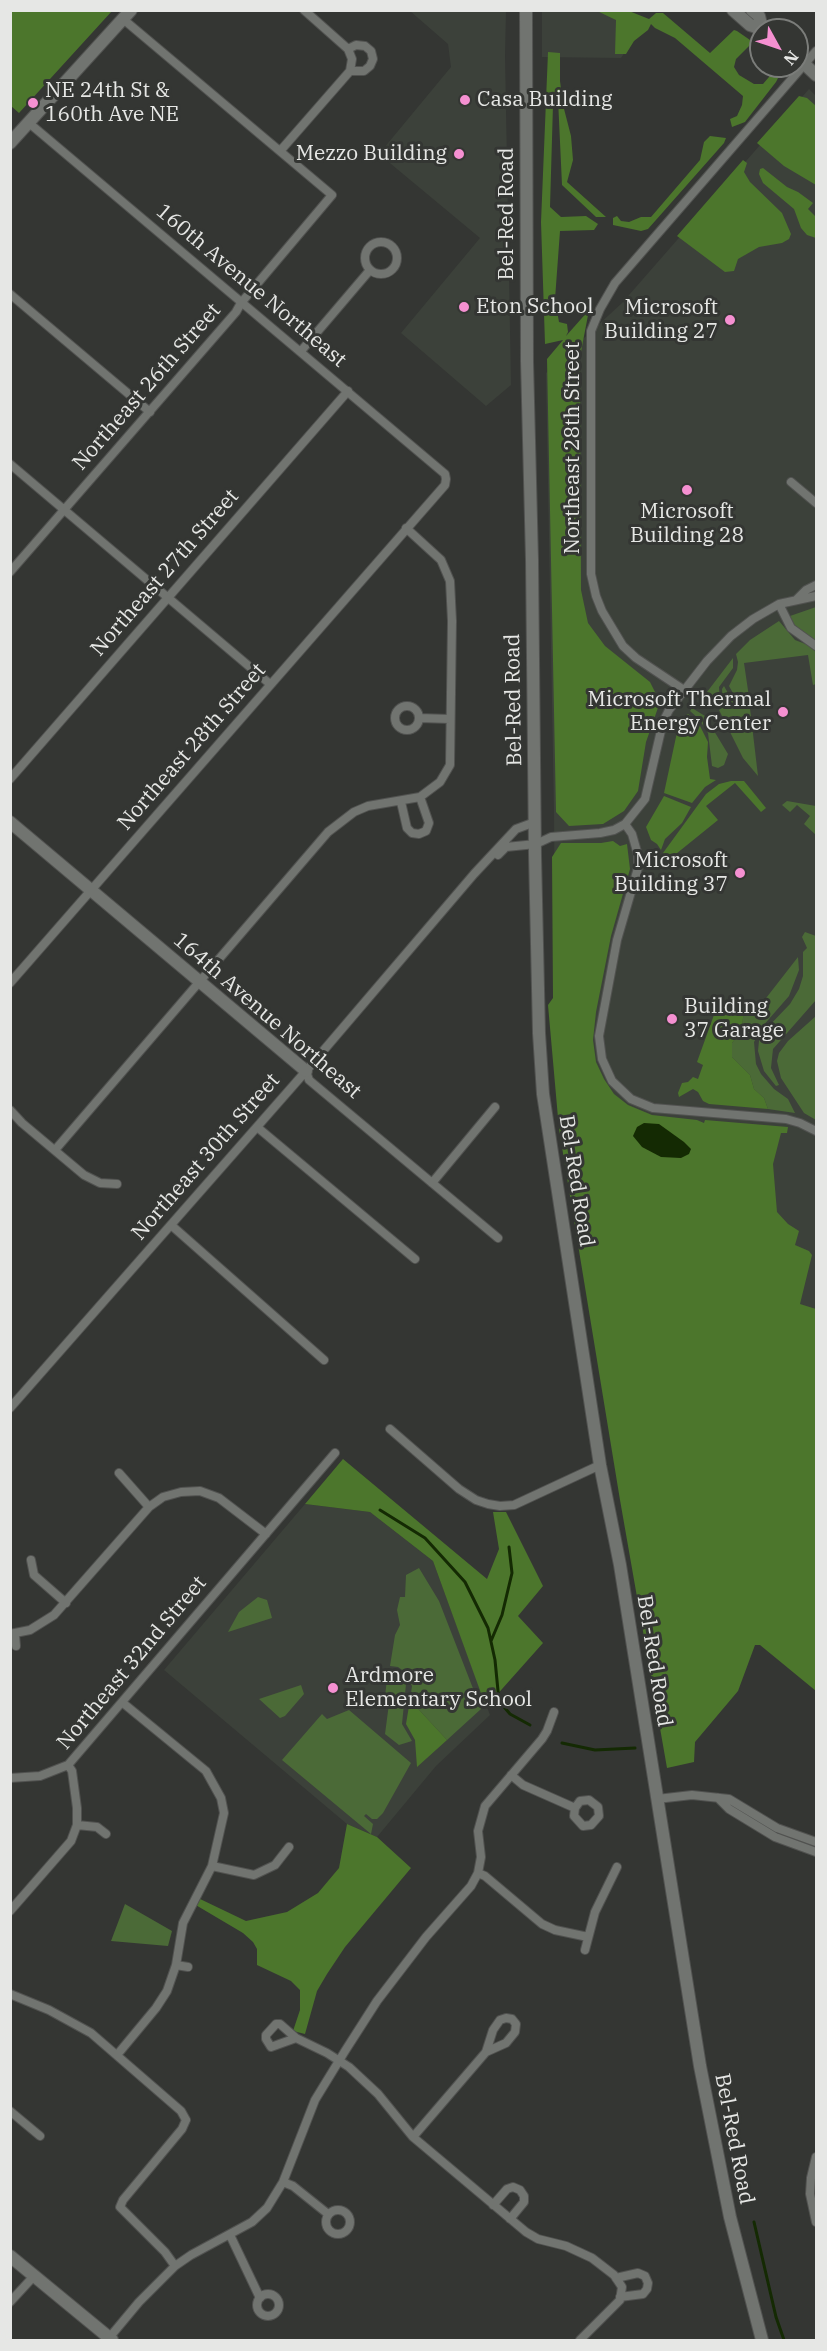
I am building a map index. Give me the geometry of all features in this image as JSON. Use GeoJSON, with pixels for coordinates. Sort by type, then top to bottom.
{"type":"FeatureCollection","features":[{"type":"Feature","properties":{"kind":"main road","name":"Bel-Red Road"},"geometry":{"type":"LineString","coordinates":[[526,10],[527,362],[539,1033],[543,1094],[600,1465],[620,1565],[705,2089],[730,2217],[762,2340]]}},
{"type":"Feature","properties":{"kind":"main road"},"geometry":{"type":"LineString","coordinates":[[732,10],[749,24]]}},
{"type":"Feature","properties":{"kind":"main road"},"geometry":{"type":"LineString","coordinates":[[10,143],[127,15]]}},
{"type":"Feature","properties":{"kind":"main road","name":"164th Avenue Northeast"},"geometry":{"type":"LineString","coordinates":[[10,822],[306,1071]]}},
{"type":"Feature","properties":{"kind":"main road"},"geometry":{"type":"LineString","coordinates":[[10,2256],[111,2339]]}},
{"type":"Feature","properties":{"kind":"street"},"geometry":{"type":"LineString","coordinates":[[127,15],[280,150],[350,71],[352,60],[348,49],[304,10]]}},
{"type":"Feature","properties":{"kind":"street"},"geometry":{"type":"LineString","coordinates":[[348,49],[356,45],[365,46],[371,51],[373,58],[370,66],[364,71],[350,71]]}},
{"type":"Feature","properties":{"kind":"street","name":"Northeast 28th Street"},"geometry":{"type":"LineString","coordinates":[[684,690],[636,658],[623,646],[602,611],[596,596],[590,563],[591,331],[615,283],[787,78]]}},
{"type":"Feature","properties":{"kind":"street","name":"160th Avenue Northeast"},"geometry":{"type":"LineString","coordinates":[[29,123],[348,391],[445,474],[446,479]]}},
{"type":"Feature","properties":{"kind":"street","name":"Northeast 26th Street"},"geometry":{"type":"LineString","coordinates":[[10,572],[236,312],[241,303],[332,195],[280,150]]}},
{"type":"Feature","properties":{"kind":"street"},"geometry":{"type":"LineString","coordinates":[[301,351],[370,270]]}},
{"type":"Feature","properties":{"kind":"street"},"geometry":{"type":"LineString","coordinates":[[10,294],[150,412]]}},
{"type":"Feature","properties":{"kind":"street","name":"Northeast 27th Street"},"geometry":{"type":"LineString","coordinates":[[10,779],[348,391]]}},
{"type":"Feature","properties":{"kind":"street"},"geometry":{"type":"LineString","coordinates":[[10,464],[270,684]]}},
{"type":"Feature","properties":{"kind":"street","name":"Northeast 28th Street"},"geometry":{"type":"LineString","coordinates":[[10,983],[14,972],[92,891],[445,484],[446,479]]}},
{"type":"Feature","properties":{"kind":"street"},"geometry":{"type":"LineString","coordinates":[[791,482],[816,503]]}},
{"type":"Feature","properties":{"kind":"street"},"geometry":{"type":"LineString","coordinates":[[55,1150],[328,832],[354,812],[420,797],[440,782],[450,765],[452,621],[450,581],[441,560],[406,528]]}},
{"type":"Feature","properties":{"kind":"street"},"geometry":{"type":"LineString","coordinates":[[816,585],[797,598],[779,604],[753,619],[731,636],[675,701],[663,722],[645,800],[625,824],[632,834],[638,855],[638,868],[617,940],[599,1036],[602,1059],[612,1081],[624,1094],[639,1103],[653,1108],[769,1118],[800,1123],[816,1131]]}},
{"type":"Feature","properties":{"kind":"street"},"geometry":{"type":"LineString","coordinates":[[797,598],[807,599],[816,596]]}},
{"type":"Feature","properties":{"kind":"street"},"geometry":{"type":"LineString","coordinates":[[779,604],[791,628],[816,646]]}},
{"type":"Feature","properties":{"kind":"street"},"geometry":{"type":"LineString","coordinates":[[419,718],[450,719]]}},
{"type":"Feature","properties":{"kind":"street"},"geometry":{"type":"LineString","coordinates":[[401,802],[407,828],[412,833],[419,834],[426,831],[429,824],[420,797]]}},
{"type":"Feature","properties":{"kind":"street","name":"Northeast 30th Street"},"geometry":{"type":"LineString","coordinates":[[10,1408],[306,1071],[474,874],[516,829],[535,822]]}},
{"type":"Feature","properties":{"kind":"street","name":"Northeast 30th Street"},"geometry":{"type":"LineString","coordinates":[[474,874],[506,847],[536,844],[551,837],[600,833],[625,824]]}},
{"type":"Feature","properties":{"kind":"street","name":"164th Avenue Northeast"},"geometry":{"type":"LineString","coordinates":[[306,1071],[309,1080],[498,1238]]}},
{"type":"Feature","properties":{"kind":"street"},"geometry":{"type":"LineString","coordinates":[[432,1183],[495,1107]]}},
{"type":"Feature","properties":{"kind":"street"},"geometry":{"type":"LineString","coordinates":[[10,1110],[22,1123],[84,1175],[100,1183],[117,1184]]}},
{"type":"Feature","properties":{"kind":"street"},"geometry":{"type":"LineString","coordinates":[[257,1127],[415,1259]]}},
{"type":"Feature","properties":{"kind":"street"},"geometry":{"type":"LineString","coordinates":[[171,1225],[324,1360]]}},
{"type":"Feature","properties":{"kind":"street"},"geometry":{"type":"LineString","coordinates":[[390,1429],[459,1488],[476,1500],[488,1504],[500,1506],[514,1504],[600,1465]]}},
{"type":"Feature","properties":{"kind":"street","name":"Northeast 32nd Street"},"geometry":{"type":"LineString","coordinates":[[77,1825],[74,1783],[72,1771],[68,1765],[334,1454]]}},
{"type":"Feature","properties":{"kind":"street"},"geometry":{"type":"LineString","coordinates":[[119,1473],[150,1507]]}},
{"type":"Feature","properties":{"kind":"street"},"geometry":{"type":"LineString","coordinates":[[16,1646],[13,1634],[40,1626],[66,1603],[150,1507],[163,1497],[181,1492],[200,1491],[219,1498],[266,1534]]}},
{"type":"Feature","properties":{"kind":"street"},"geometry":{"type":"LineString","coordinates":[[31,1560],[34,1575],[66,1603]]}},
{"type":"Feature","properties":{"kind":"street"},"geometry":{"type":"LineString","coordinates":[[117,2055],[167,1992],[176,1965],[183,1923],[212,1866],[224,1814],[221,1798],[206,1771],[123,1703]]}},
{"type":"Feature","properties":{"kind":"street"},"geometry":{"type":"LineString","coordinates":[[111,2339],[159,2281],[175,2266],[252,2222],[267,2208],[283,2182],[315,2100],[377,2001],[426,1937],[471,1886],[478,1873],[481,1857],[478,1830],[484,1806],[548,1731],[554,1712]]}},
{"type":"Feature","properties":{"kind":"street"},"geometry":{"type":"LineString","coordinates":[[10,1779],[40,1776],[68,1765]]}},
{"type":"Feature","properties":{"kind":"street"},"geometry":{"type":"LineString","coordinates":[[511,1775],[523,1785],[575,1808]]}},
{"type":"Feature","properties":{"kind":"street"},"geometry":{"type":"LineString","coordinates":[[657,1799],[692,1795],[729,1799],[776,1832],[816,1852]]}},
{"type":"Feature","properties":{"kind":"street"},"geometry":{"type":"LineString","coordinates":[[10,1911],[70,1841],[77,1825],[97,1827],[106,1834]]}},
{"type":"Feature","properties":{"kind":"street"},"geometry":{"type":"LineString","coordinates":[[776,1832],[816,1842]]}},
{"type":"Feature","properties":{"kind":"street"},"geometry":{"type":"LineString","coordinates":[[212,1866],[254,1875],[275,1865],[289,1847]]}},
{"type":"Feature","properties":{"kind":"street"},"geometry":{"type":"LineString","coordinates":[[585,1950],[595,1912],[617,1867]]}},
{"type":"Feature","properties":{"kind":"street"},"geometry":{"type":"LineString","coordinates":[[478,1873],[542,1924],[555,1930],[588,1937]]}},
{"type":"Feature","properties":{"kind":"street"},"geometry":{"type":"LineString","coordinates":[[176,1965],[189,1967]]}},
{"type":"Feature","properties":{"kind":"street"},"geometry":{"type":"LineString","coordinates":[[10,1994],[49,2010],[91,2033],[189,2119],[123,2200],[120,2207],[165,2252],[175,2266]]}},
{"type":"Feature","properties":{"kind":"street"},"geometry":{"type":"LineString","coordinates":[[296,2038],[339,2061],[372,2088],[413,2137],[510,2219],[538,2239],[566,2246],[592,2258],[616,2278],[622,2287],[621,2297]]}},
{"type":"Feature","properties":{"kind":"street"},"geometry":{"type":"LineString","coordinates":[[413,2137],[486,2052]]}},
{"type":"Feature","properties":{"kind":"street"},"geometry":{"type":"LineString","coordinates":[[10,2111],[40,2136]]}},
{"type":"Feature","properties":{"kind":"street"},"geometry":{"type":"LineString","coordinates":[[816,2157],[810,2194],[816,2222]]}},
{"type":"Feature","properties":{"kind":"street"},"geometry":{"type":"LineString","coordinates":[[283,2182],[293,2186],[328,2214]]}},
{"type":"Feature","properties":{"kind":"street"},"geometry":{"type":"LineString","coordinates":[[493,2205],[507,2189],[513,2187],[520,2190],[524,2196],[524,2202],[510,2219]]}},
{"type":"Feature","properties":{"kind":"street"},"geometry":{"type":"LineString","coordinates":[[230,2235],[260,2298]]}},
{"type":"Feature","properties":{"kind":"street"},"geometry":{"type":"LineString","coordinates":[[579,2340],[621,2297],[643,2294],[647,2289],[648,2283],[645,2276],[638,2273],[616,2278]]}},
{"type":"Feature","properties":{"kind":"street"},"geometry":{"type":"LineString","coordinates":[[10,2302],[34,2276]]}},
{"type":"Feature","properties":{"kind":"shaded area"},"geometry":{"type":"Polygon","coordinates":[[[410,11],[506,11],[511,385],[486,406],[401,333],[480,238],[379,154],[451,67],[448,44],[410,11]]]}},
{"type":"Feature","properties":{"kind":"shaded area"},"geometry":{"type":"Polygon","coordinates":[[[542,11],[597,11],[642,27],[621,58],[542,57],[542,11]]]}},
{"type":"Feature","properties":{"kind":"shaded area"},"geometry":{"type":"Polygon","coordinates":[[[809,89],[816,96],[816,1682],[556,1084],[554,813],[546,373],[622,303],[809,89]]]}},
{"type":"Feature","properties":{"kind":"shaded area"},"geometry":{"type":"Polygon","coordinates":[[[816,607],[816,641],[794,625],[790,616],[816,607]]]}},
{"type":"Feature","properties":{"kind":"shaded area"},"geometry":{"type":"Polygon","coordinates":[[[779,621],[795,640],[808,645],[816,652],[816,684],[813,685],[808,655],[744,663],[749,697],[734,695],[729,686],[737,670],[736,654],[750,640],[779,621]]]}},
{"type":"Feature","properties":{"kind":"shaded area"},"geometry":{"type":"Polygon","coordinates":[[[733,658],[733,668],[719,687],[720,702],[716,706],[708,698],[707,692],[733,658]]]}},
{"type":"Feature","properties":{"kind":"shaded area"},"geometry":{"type":"Polygon","coordinates":[[[724,686],[729,695],[736,700],[749,700],[758,776],[743,758],[719,710],[723,707],[722,689],[724,686]]]}},
{"type":"Feature","properties":{"kind":"shaded area"},"geometry":{"type":"Polygon","coordinates":[[[692,708],[705,716],[728,754],[724,765],[718,768],[712,766],[708,733],[699,719],[690,711],[692,708]]]}},
{"type":"Feature","properties":{"kind":"shaded area"},"geometry":{"type":"Polygon","coordinates":[[[787,801],[816,806],[816,835],[804,824],[810,816],[797,805],[790,812],[782,805],[787,801]]]}},
{"type":"Feature","properties":{"kind":"shaded area"},"geometry":{"type":"Polygon","coordinates":[[[805,932],[816,936],[816,1000],[773,1049],[771,1068],[779,1085],[776,1086],[764,1071],[758,1051],[759,1041],[766,1029],[790,1004],[799,989],[803,976],[803,952],[807,948],[802,937],[805,932]]]}},
{"type":"Feature","properties":{"kind":"shaded area"},"geometry":{"type":"Polygon","coordinates":[[[798,957],[799,970],[789,996],[762,1027],[754,1042],[756,1064],[761,1074],[774,1089],[788,1099],[795,1113],[768,1109],[764,1098],[754,1089],[750,1075],[732,1057],[732,1043],[742,1030],[744,1006],[756,1011],[798,957]]]}},
{"type":"Feature","properties":{"kind":"shaded area"},"geometry":{"type":"Polygon","coordinates":[[[816,1016],[816,1120],[804,1113],[781,1078],[777,1061],[779,1053],[788,1041],[816,1016]]]}},
{"type":"Feature","properties":{"kind":"shaded area"},"geometry":{"type":"Polygon","coordinates":[[[644,1123],[659,1124],[691,1149],[689,1154],[681,1158],[661,1157],[642,1147],[633,1136],[637,1127],[644,1123]]]}},
{"type":"Feature","properties":{"kind":"shaded area","name":"Ardmore Elementary School"},"geometry":{"type":"Polygon","coordinates":[[[305,1504],[370,1512],[433,1561],[490,1715],[436,1766],[377,1837],[347,1824],[164,1670],[305,1504]]]}},
{"type":"Feature","properties":{"kind":"shaded area"},"geometry":{"type":"Polygon","coordinates":[[[419,1568],[439,1601],[481,1709],[447,1740],[410,1700],[412,1686],[405,1672],[398,1667],[390,1666],[395,1635],[400,1625],[397,1610],[400,1597],[405,1597],[406,1575],[419,1568]]]}},
{"type":"Feature","properties":{"kind":"shaded area"},"geometry":{"type":"Polygon","coordinates":[[[258,1597],[267,1600],[272,1618],[228,1632],[239,1612],[258,1597]]]}},
{"type":"Feature","properties":{"kind":"shaded area"},"geometry":{"type":"Polygon","coordinates":[[[388,1671],[400,1676],[406,1684],[402,1724],[412,1741],[399,1745],[385,1734],[390,1696],[385,1696],[388,1671]]]}},
{"type":"Feature","properties":{"kind":"shaded area"},"geometry":{"type":"Polygon","coordinates":[[[301,1685],[304,1694],[285,1716],[280,1718],[259,1699],[301,1685]]]}},
{"type":"Feature","properties":{"kind":"shaded area"},"geometry":{"type":"Polygon","coordinates":[[[349,1710],[411,1763],[383,1813],[377,1819],[372,1819],[366,1814],[364,1816],[373,1824],[371,1834],[282,1760],[322,1714],[327,1719],[349,1710]]]}},
{"type":"Feature","properties":{"kind":"shaded area"},"geometry":{"type":"Polygon","coordinates":[[[125,1904],[172,1931],[168,1946],[111,1941],[125,1904]]]}},
{"type":"Feature","properties":{"kind":"green space"},"geometry":{"type":"Polygon","coordinates":[[[10,11],[112,11],[19,113],[11,106],[10,11]]]}},
{"type":"Feature","properties":{"kind":"green space"},"geometry":{"type":"Polygon","coordinates":[[[597,11],[629,11],[649,19],[656,13],[663,13],[710,53],[734,30],[737,31],[749,39],[749,46],[736,59],[734,67],[739,75],[754,84],[763,84],[768,78],[778,78],[745,122],[732,127],[730,119],[737,116],[743,96],[675,38],[651,24],[648,30],[634,41],[626,54],[615,54],[616,20],[597,11]]]}},
{"type":"Feature","properties":{"kind":"green space"},"geometry":{"type":"Polygon","coordinates":[[[548,52],[560,53],[560,81],[571,136],[573,160],[567,182],[606,217],[596,217],[562,185],[558,99],[553,105],[550,207],[561,217],[586,216],[598,224],[594,230],[560,231],[555,299],[559,322],[567,324],[566,336],[589,310],[580,357],[581,590],[588,623],[605,646],[650,682],[660,702],[646,742],[638,791],[624,811],[603,824],[569,826],[556,812],[547,359],[563,340],[545,344],[541,222],[548,52]]]}},
{"type":"Feature","properties":{"kind":"green space"},"geometry":{"type":"Polygon","coordinates":[[[799,96],[807,98],[816,106],[816,185],[784,166],[757,143],[799,96]]]}},
{"type":"Feature","properties":{"kind":"green space"},"geometry":{"type":"Polygon","coordinates":[[[710,136],[726,138],[648,229],[641,231],[613,225],[613,218],[617,216],[621,221],[629,222],[641,217],[651,217],[700,160],[704,142],[710,136]]]}},
{"type":"Feature","properties":{"kind":"green space"},"geometry":{"type":"Polygon","coordinates":[[[743,160],[747,163],[744,172],[750,182],[782,213],[791,234],[789,239],[782,243],[759,247],[738,259],[734,271],[725,272],[677,236],[743,160]]]}},
{"type":"Feature","properties":{"kind":"green space"},"geometry":{"type":"Polygon","coordinates":[[[763,168],[787,187],[813,203],[808,209],[816,217],[816,238],[807,235],[801,228],[794,209],[763,183],[759,174],[760,169],[763,168]]]}},
{"type":"Feature","properties":{"kind":"green space"},"geometry":{"type":"Polygon","coordinates":[[[688,714],[698,722],[708,742],[707,757],[710,779],[716,780],[705,787],[692,803],[664,793],[680,723],[688,714]]]}},
{"type":"Feature","properties":{"kind":"green space"},"geometry":{"type":"Polygon","coordinates":[[[744,781],[766,808],[761,812],[735,783],[706,806],[718,820],[671,858],[663,853],[706,794],[719,784],[744,781]]]}},
{"type":"Feature","properties":{"kind":"green space"},"geometry":{"type":"Polygon","coordinates":[[[664,796],[691,807],[682,823],[665,839],[661,850],[651,840],[646,827],[664,796]]]}},
{"type":"Feature","properties":{"kind":"green space"},"geometry":{"type":"Polygon","coordinates":[[[613,841],[620,846],[627,844],[630,869],[611,936],[596,1012],[593,1040],[596,1062],[614,1094],[628,1105],[652,1115],[697,1120],[704,1123],[705,1120],[788,1127],[787,1133],[781,1133],[773,1164],[777,1212],[788,1224],[799,1231],[795,1245],[809,1251],[812,1255],[800,1304],[816,1309],[816,1691],[760,1645],[755,1645],[738,1691],[695,1742],[694,1762],[667,1768],[559,1129],[548,1005],[553,998],[552,857],[561,843],[613,841]]]}},
{"type":"Feature","properties":{"kind":"green space"},"geometry":{"type":"Polygon","coordinates":[[[719,1001],[732,1006],[734,1002],[744,1006],[742,1030],[732,1043],[732,1057],[750,1075],[754,1089],[764,1098],[768,1109],[709,1104],[703,1101],[698,1092],[693,1089],[679,1097],[678,1093],[682,1083],[688,1082],[693,1077],[698,1079],[703,1065],[697,1062],[719,1001]]]}},
{"type":"Feature","properties":{"kind":"green space"},"geometry":{"type":"Polygon","coordinates":[[[343,1459],[487,1579],[499,1549],[493,1512],[506,1512],[543,1586],[518,1616],[543,1643],[486,1707],[433,1561],[370,1512],[305,1504],[343,1459]]]}},
{"type":"Feature","properties":{"kind":"green space"},"geometry":{"type":"Polygon","coordinates":[[[410,1700],[447,1740],[417,1767],[415,1740],[406,1724],[410,1700]]]}},
{"type":"Feature","properties":{"kind":"green space"},"geometry":{"type":"Polygon","coordinates":[[[347,1824],[377,1837],[411,1868],[345,1947],[327,1974],[317,1991],[305,2034],[293,2031],[300,2010],[300,1990],[291,1981],[257,1965],[257,1949],[243,1933],[194,1904],[198,1898],[246,1921],[287,1912],[318,1893],[339,1868],[347,1824]]]}},
{"type":"Feature","properties":{"kind":"waterway"},"geometry":{"type":"LineString","coordinates":[[380,1510],[425,1538],[465,1582],[488,1628],[495,1660],[499,1701],[510,1714],[530,1725]]}},
{"type":"Feature","properties":{"kind":"waterway"},"geometry":{"type":"LineString","coordinates":[[491,1641],[502,1615],[512,1573],[509,1547]]}},
{"type":"Feature","properties":{"kind":"waterway"},"geometry":{"type":"LineString","coordinates":[[562,1743],[595,1750],[635,1748]]}},
{"type":"Feature","properties":{"kind":"waterway"},"geometry":{"type":"LineString","coordinates":[[754,2222],[776,2317],[784,2340]]}},
{"type":"Feature","properties":{"kind":"place","name":"Casa Building"},"geometry":{"type":"Point","coordinates":[465,100]}},
{"type":"Feature","properties":{"kind":"place","name":"NE 24th St & 160th Ave NE"},"geometry":{"type":"Point","coordinates":[33,103]}},
{"type":"Feature","properties":{"kind":"place","name":"Mezzo Building"},"geometry":{"type":"Point","coordinates":[459,154]}},
{"type":"Feature","properties":{"kind":"place","name":"Eton School"},"geometry":{"type":"Point","coordinates":[464,307]}},
{"type":"Feature","properties":{"kind":"place","name":"Microsoft Building 27"},"geometry":{"type":"Point","coordinates":[730,320]}},
{"type":"Feature","properties":{"kind":"place","name":"Microsoft Building 28"},"geometry":{"type":"Point","coordinates":[687,490]}},
{"type":"Feature","properties":{"kind":"place","name":"Microsoft Thermal Energy Center"},"geometry":{"type":"Point","coordinates":[783,712]}},
{"type":"Feature","properties":{"kind":"place","name":"Microsoft Building 37"},"geometry":{"type":"Point","coordinates":[740,873]}},
{"type":"Feature","properties":{"kind":"place","name":"Building 37 Garage"},"geometry":{"type":"Point","coordinates":[672,1019]}},
{"type":"Feature","properties":{"kind":"place","name":"Ardmore Elementary School"},"geometry":{"type":"Point","coordinates":[333,1688]}}]}
